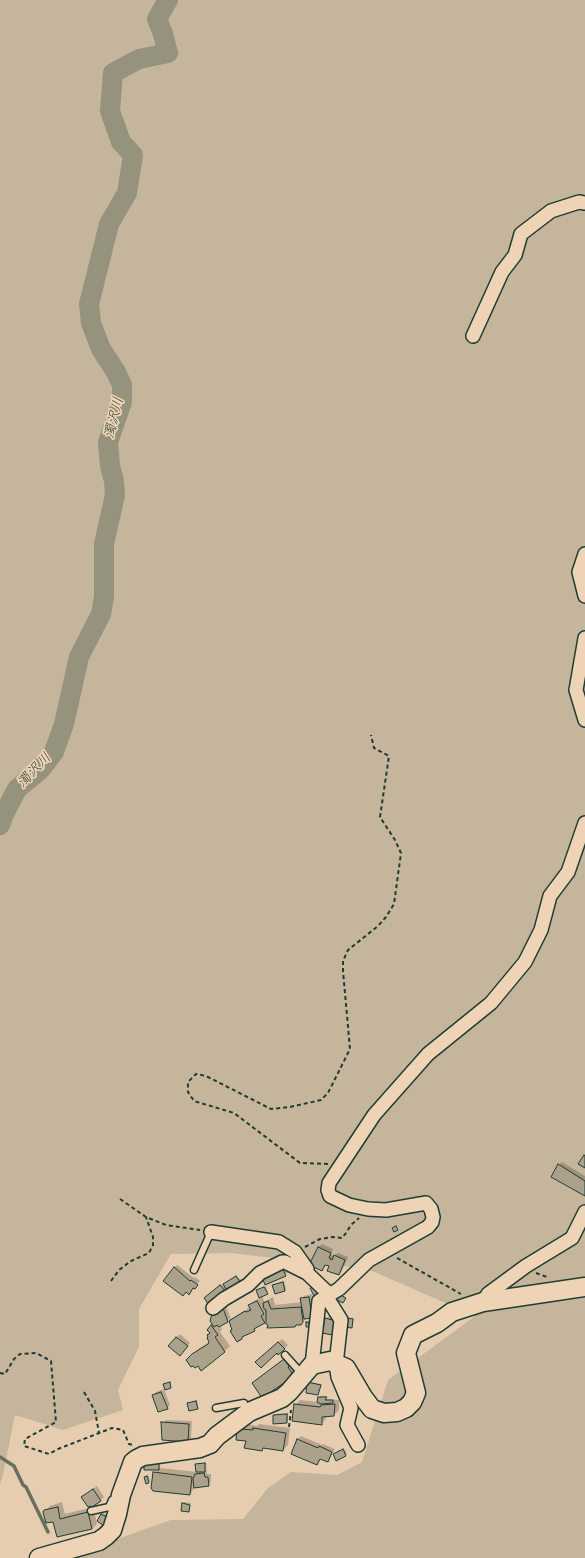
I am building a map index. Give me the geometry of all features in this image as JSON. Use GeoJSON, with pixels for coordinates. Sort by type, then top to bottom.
{"type":"FeatureCollection","features":[{"type":"Feature","properties":{"kind":"street"},"geometry":{"type":"LineString","coordinates":[[473,336],[502,272],[515,255],[521,234],[552,211],[579,202],[585,202]]}},
{"type":"Feature","properties":{"kind":"street"},"geometry":{"type":"LineString","coordinates":[[585,554],[579,572],[585,596]]}},
{"type":"Feature","properties":{"kind":"street"},"geometry":{"type":"LineString","coordinates":[[585,638],[576,690],[585,720]]}},
{"type":"Feature","properties":{"kind":"street"},"geometry":{"type":"LineString","coordinates":[[307,1370],[319,1301],[339,1289],[369,1260],[428,1227],[432,1222],[433,1217],[431,1209],[426,1204],[386,1210],[368,1210],[349,1205],[330,1196],[328,1190],[329,1183],[374,1115],[428,1054],[491,1003],[525,962],[540,930],[550,896],[568,872],[585,822]]}},
{"type":"Feature","properties":{"kind":"street"},"geometry":{"type":"LineString","coordinates":[[476,1303],[526,1266],[572,1238],[585,1212]]}},
{"type":"Feature","properties":{"kind":"street"},"geometry":{"type":"LineString","coordinates":[[211,1232],[279,1242],[295,1252],[307,1269],[307,1273]]}},
{"type":"Feature","properties":{"kind":"street"},"geometry":{"type":"LineString","coordinates":[[213,1308],[224,1299],[248,1285],[260,1273],[282,1262],[285,1262],[307,1273],[328,1295],[341,1320],[336,1364],[338,1377],[351,1408],[346,1425],[358,1445]]}},
{"type":"Feature","properties":{"kind":"street"},"geometry":{"type":"LineString","coordinates":[[39,1558],[99,1541],[112,1530],[121,1496],[133,1462],[137,1459],[143,1456],[200,1448],[210,1444],[217,1436],[248,1412],[282,1398],[289,1392],[307,1370],[330,1361],[346,1368],[364,1398],[372,1408],[384,1413],[397,1412],[406,1408],[412,1402],[416,1393],[406,1353],[413,1335],[437,1323],[452,1312],[476,1303],[585,1287]]}},
{"type":"Feature","properties":{"kind":"lane"},"geometry":{"type":"LineString","coordinates":[[194,1270],[211,1232]]}},
{"type":"Feature","properties":{"kind":"lane"},"geometry":{"type":"LineString","coordinates":[[285,1355],[307,1370]]}},
{"type":"Feature","properties":{"kind":"lane"},"geometry":{"type":"LineString","coordinates":[[216,1408],[244,1403],[248,1412]]}},
{"type":"Feature","properties":{"kind":"lane"},"geometry":{"type":"LineString","coordinates":[[91,1510],[109,1507],[113,1499],[121,1496]]}},
{"type":"Feature","properties":{"kind":"path"},"geometry":{"type":"LineString","coordinates":[[341,1165],[300,1163],[234,1113],[194,1101],[188,1092],[188,1082],[196,1074],[206,1076],[271,1109],[290,1108],[321,1100],[328,1093],[350,1049],[343,971],[344,961],[348,950],[378,926],[394,904],[400,853],[395,840],[380,817],[389,756],[374,748],[372,736]]}},
{"type":"Feature","properties":{"kind":"path"},"geometry":{"type":"LineString","coordinates":[[120,1199],[146,1217],[166,1226],[211,1232]]}},
{"type":"Feature","properties":{"kind":"path"},"geometry":{"type":"LineString","coordinates":[[297,1255],[307,1245],[320,1239],[333,1237],[342,1238],[351,1225],[368,1210]]}},
{"type":"Feature","properties":{"kind":"path"},"geometry":{"type":"LineString","coordinates":[[111,1281],[119,1270],[131,1261],[149,1253],[153,1245],[153,1236],[146,1217]]}},
{"type":"Feature","properties":{"kind":"path"},"geometry":{"type":"LineString","coordinates":[[377,1256],[397,1258],[476,1303]]}},
{"type":"Feature","properties":{"kind":"path"},"geometry":{"type":"LineString","coordinates":[[0,1373],[5,1374],[14,1359],[20,1354],[36,1353],[51,1361],[56,1422],[25,1439],[24,1446],[49,1454],[112,1428],[123,1430],[129,1444],[135,1445]]}},
{"type":"Feature","properties":{"kind":"path"},"geometry":{"type":"LineString","coordinates":[[84,1392],[95,1411],[99,1433]]}},
{"type":"Feature","properties":{"kind":"shaded area"},"geometry":{"type":"Polygon","coordinates":[[[0,0],[585,0],[585,1558],[70,1558],[171,1520],[243,1519],[268,1488],[291,1472],[337,1475],[362,1462],[388,1380],[475,1316],[368,1269],[231,1253],[171,1254],[139,1309],[139,1347],[118,1390],[123,1410],[63,1430],[15,1415],[0,1485],[0,0]]]}},
{"type":"Feature","properties":{"kind":"building"},"geometry":{"type":"Polygon","coordinates":[[[584,1155],[585,1156],[585,1168],[578,1164],[584,1155]]]}},
{"type":"Feature","properties":{"kind":"building"},"geometry":{"type":"Polygon","coordinates":[[[558,1164],[585,1181],[585,1196],[551,1177],[558,1164]]]}},
{"type":"Feature","properties":{"kind":"building"},"geometry":{"type":"Polygon","coordinates":[[[396,1226],[398,1230],[394,1232],[392,1228],[396,1226]]]}},
{"type":"Feature","properties":{"kind":"building"},"geometry":{"type":"Polygon","coordinates":[[[318,1247],[331,1253],[329,1258],[332,1260],[334,1255],[345,1260],[339,1275],[327,1271],[329,1266],[325,1265],[322,1271],[309,1265],[318,1247]]]}},
{"type":"Feature","properties":{"kind":"building"},"geometry":{"type":"Polygon","coordinates":[[[174,1267],[190,1281],[191,1280],[198,1285],[195,1289],[193,1288],[189,1295],[186,1292],[183,1296],[163,1281],[174,1267]]]}},
{"type":"Feature","properties":{"kind":"building"},"geometry":{"type":"Polygon","coordinates":[[[282,1268],[286,1276],[265,1285],[262,1277],[282,1268]]]}},
{"type":"Feature","properties":{"kind":"building"},"geometry":{"type":"Polygon","coordinates":[[[236,1276],[240,1282],[227,1291],[223,1284],[236,1276]]]}},
{"type":"Feature","properties":{"kind":"building"},"geometry":{"type":"Polygon","coordinates":[[[283,1282],[285,1291],[275,1294],[272,1285],[283,1282]]]}},
{"type":"Feature","properties":{"kind":"building"},"geometry":{"type":"Polygon","coordinates":[[[220,1285],[226,1292],[209,1305],[204,1298],[220,1285]]]}},
{"type":"Feature","properties":{"kind":"building"},"geometry":{"type":"Polygon","coordinates":[[[315,1286],[318,1294],[314,1296],[310,1288],[315,1286]]]}},
{"type":"Feature","properties":{"kind":"building"},"geometry":{"type":"Polygon","coordinates":[[[264,1287],[268,1294],[259,1298],[256,1290],[264,1287]]]}},
{"type":"Feature","properties":{"kind":"building"},"geometry":{"type":"Polygon","coordinates":[[[339,1294],[346,1298],[343,1303],[335,1299],[339,1294]]]}},
{"type":"Feature","properties":{"kind":"building"},"geometry":{"type":"Polygon","coordinates":[[[309,1297],[312,1318],[304,1319],[300,1298],[309,1297]]]}},
{"type":"Feature","properties":{"kind":"building"},"geometry":{"type":"Polygon","coordinates":[[[257,1301],[264,1314],[261,1316],[265,1323],[254,1329],[255,1331],[242,1337],[242,1339],[237,1342],[230,1331],[232,1330],[229,1321],[245,1311],[251,1310],[248,1305],[257,1301]]]}},
{"type":"Feature","properties":{"kind":"building"},"geometry":{"type":"Polygon","coordinates":[[[268,1301],[271,1309],[301,1307],[303,1322],[301,1325],[296,1325],[295,1327],[267,1328],[266,1310],[264,1309],[263,1303],[268,1301]]]}},
{"type":"Feature","properties":{"kind":"building"},"geometry":{"type":"Polygon","coordinates":[[[223,1308],[228,1322],[219,1327],[217,1325],[214,1327],[210,1321],[212,1314],[223,1308]]]}},
{"type":"Feature","properties":{"kind":"building"},"geometry":{"type":"Polygon","coordinates":[[[325,1318],[336,1321],[333,1335],[322,1333],[325,1318]]]}},
{"type":"Feature","properties":{"kind":"building"},"geometry":{"type":"Polygon","coordinates":[[[345,1318],[353,1319],[352,1328],[344,1327],[345,1318]]]}},
{"type":"Feature","properties":{"kind":"building"},"geometry":{"type":"Polygon","coordinates":[[[306,1322],[309,1322],[309,1327],[306,1327],[306,1322]]]}},
{"type":"Feature","properties":{"kind":"building"},"geometry":{"type":"Polygon","coordinates":[[[211,1325],[218,1335],[215,1337],[225,1352],[201,1371],[198,1366],[195,1368],[193,1366],[191,1367],[186,1360],[192,1354],[208,1344],[209,1342],[207,1335],[210,1333],[207,1330],[211,1325]]]}},
{"type":"Feature","properties":{"kind":"building"},"geometry":{"type":"Polygon","coordinates":[[[176,1337],[188,1346],[180,1356],[168,1346],[176,1337]]]}},
{"type":"Feature","properties":{"kind":"building"},"geometry":{"type":"Polygon","coordinates":[[[278,1342],[285,1349],[278,1355],[277,1353],[261,1368],[255,1362],[278,1342]]]}},
{"type":"Feature","properties":{"kind":"building"},"geometry":{"type":"Polygon","coordinates":[[[284,1359],[294,1376],[262,1398],[252,1383],[284,1359]]]}},
{"type":"Feature","properties":{"kind":"building"},"geometry":{"type":"Polygon","coordinates":[[[170,1382],[171,1388],[165,1390],[163,1384],[170,1382]]]}},
{"type":"Feature","properties":{"kind":"building"},"geometry":{"type":"Polygon","coordinates":[[[307,1382],[321,1385],[318,1395],[306,1393],[307,1382]]]}},
{"type":"Feature","properties":{"kind":"building"},"geometry":{"type":"Polygon","coordinates":[[[161,1392],[168,1409],[158,1412],[152,1395],[161,1392]]]}},
{"type":"Feature","properties":{"kind":"building"},"geometry":{"type":"Polygon","coordinates":[[[318,1397],[327,1397],[325,1400],[333,1400],[333,1403],[321,1404],[317,1402],[318,1397]]]}},
{"type":"Feature","properties":{"kind":"building"},"geometry":{"type":"Polygon","coordinates":[[[196,1401],[198,1409],[189,1411],[187,1403],[196,1401]]]}},
{"type":"Feature","properties":{"kind":"building"},"geometry":{"type":"Polygon","coordinates":[[[294,1404],[320,1407],[321,1405],[335,1404],[334,1416],[322,1417],[322,1425],[292,1421],[294,1404]]]}},
{"type":"Feature","properties":{"kind":"building"},"geometry":{"type":"Polygon","coordinates":[[[287,1414],[287,1423],[273,1424],[273,1415],[287,1414]]]}},
{"type":"Feature","properties":{"kind":"building"},"geometry":{"type":"Polygon","coordinates":[[[161,1422],[189,1424],[188,1442],[162,1440],[161,1422]]]}},
{"type":"Feature","properties":{"kind":"building"},"geometry":{"type":"Polygon","coordinates":[[[253,1428],[286,1433],[283,1451],[263,1448],[262,1451],[244,1448],[246,1441],[236,1440],[237,1430],[253,1430],[253,1428]]]}},
{"type":"Feature","properties":{"kind":"building"},"geometry":{"type":"Polygon","coordinates":[[[297,1439],[332,1452],[328,1462],[320,1459],[317,1465],[291,1454],[297,1439]]]}},
{"type":"Feature","properties":{"kind":"building"},"geometry":{"type":"Polygon","coordinates":[[[343,1449],[346,1456],[336,1461],[333,1454],[343,1449]]]}},
{"type":"Feature","properties":{"kind":"building"},"geometry":{"type":"Polygon","coordinates":[[[144,1461],[159,1462],[159,1470],[144,1470],[144,1461]]]}},
{"type":"Feature","properties":{"kind":"building"},"geometry":{"type":"Polygon","coordinates":[[[205,1463],[205,1472],[196,1472],[195,1464],[205,1463]]]}},
{"type":"Feature","properties":{"kind":"building"},"geometry":{"type":"Polygon","coordinates":[[[153,1472],[192,1477],[190,1495],[153,1491],[151,1488],[153,1472]]]}},
{"type":"Feature","properties":{"kind":"building"},"geometry":{"type":"Polygon","coordinates":[[[204,1473],[205,1477],[208,1477],[209,1486],[194,1488],[193,1479],[195,1474],[204,1473]]]}},
{"type":"Feature","properties":{"kind":"building"},"geometry":{"type":"Polygon","coordinates":[[[147,1476],[149,1483],[146,1484],[144,1477],[147,1476]]]}},
{"type":"Feature","properties":{"kind":"building"},"geometry":{"type":"Polygon","coordinates":[[[93,1489],[101,1501],[92,1507],[88,1507],[81,1497],[93,1489]]]}},
{"type":"Feature","properties":{"kind":"building"},"geometry":{"type":"Polygon","coordinates":[[[182,1503],[190,1505],[189,1512],[181,1511],[182,1503]]]}},
{"type":"Feature","properties":{"kind":"building"},"geometry":{"type":"Polygon","coordinates":[[[58,1507],[60,1519],[88,1512],[92,1529],[57,1537],[53,1522],[46,1523],[43,1512],[44,1510],[58,1507]]]}},
{"type":"Feature","properties":{"kind":"building"},"geometry":{"type":"Polygon","coordinates":[[[101,1514],[109,1518],[104,1526],[97,1521],[101,1514]]]}},
{"type":"Feature","properties":{"kind":"waterway","name":"濁沢川"},"geometry":{"type":"LineString","coordinates":[[0,825],[17,789],[41,769],[54,752],[64,724],[79,657],[101,614],[104,597],[104,544],[115,495],[108,442],[122,402],[122,385],[116,372],[101,349],[91,323],[89,304],[109,224],[127,193],[133,155],[121,142],[110,111],[113,73],[139,59],[168,53],[157,19],[168,0]]}},
{"type":"Feature","properties":{"kind":"waterway"},"geometry":{"type":"LineString","coordinates":[[0,1457],[14,1466],[48,1532]]}}]}
